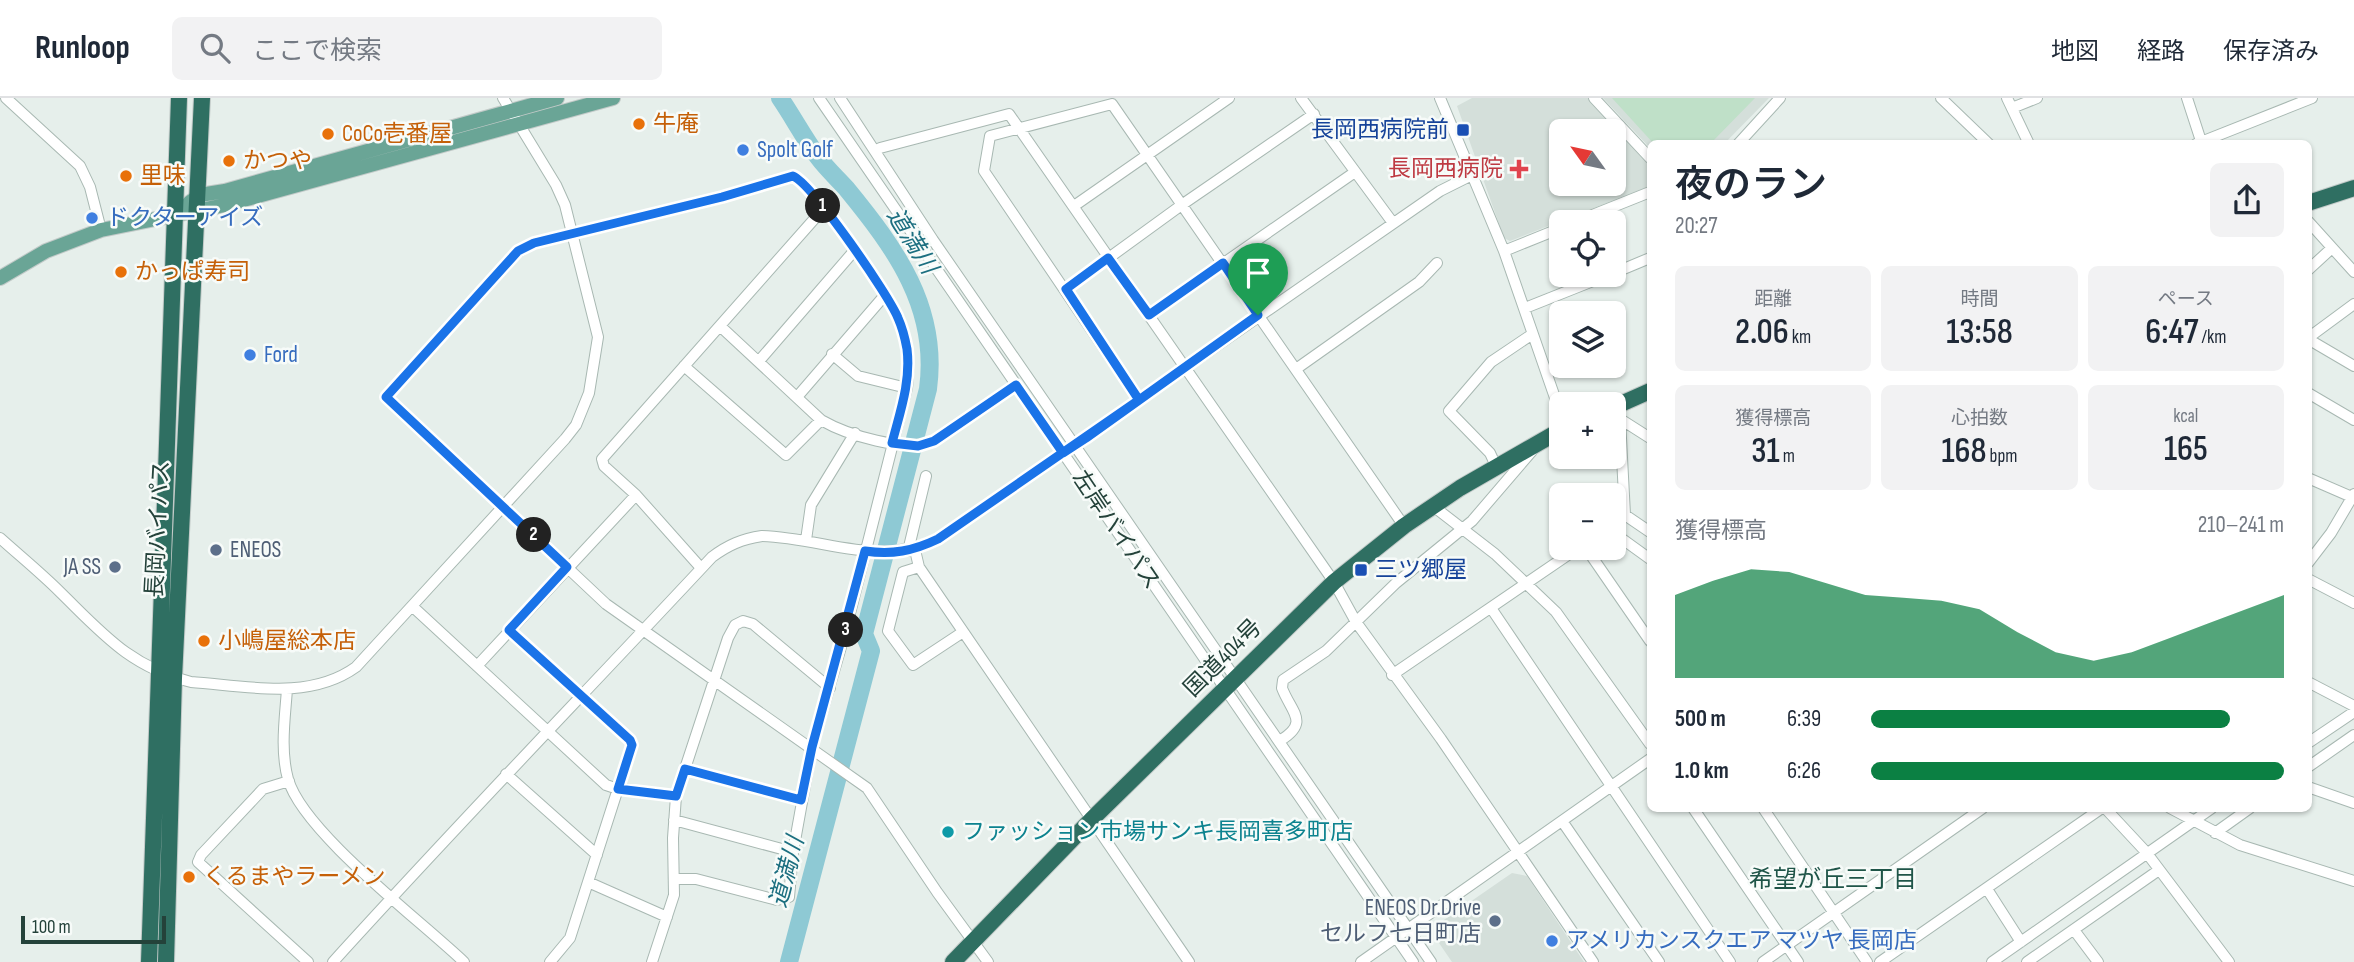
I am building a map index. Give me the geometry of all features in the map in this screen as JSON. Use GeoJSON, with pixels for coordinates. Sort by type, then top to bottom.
{"type":"FeatureCollection","features":[{"type":"Feature","properties":{"kind":"highway","name":"長岡バイパス"},"geometry":{"type":"LineString","coordinates":[[166,962],[166,675],[180,98]]}},
{"type":"Feature","properties":{"kind":"highway","name":"長岡バイパス"},"geometry":{"type":"LineString","coordinates":[[149,962],[196,212],[200,195],[202,98]]}},
{"type":"Feature","properties":{"kind":"highway"},"geometry":{"type":"LineString","coordinates":[[2312,202],[2354,188]]}},
{"type":"Feature","properties":{"kind":"highway"},"geometry":{"type":"LineString","coordinates":[[1626,406],[1647,393]]}},
{"type":"Feature","properties":{"kind":"highway","name":"国道404号"},"geometry":{"type":"LineString","coordinates":[[953,962],[1091,820],[1334,582],[1433,506],[1496,466],[1549,437]]}},
{"type":"Feature","properties":{"kind":"main road"},"geometry":{"type":"LineString","coordinates":[[0,278],[46,251],[101,230],[178,213],[196,212],[516,117],[557,98]]}},
{"type":"Feature","properties":{"kind":"main road"},"geometry":{"type":"LineString","coordinates":[[178,213],[200,195],[225,191],[516,117],[613,98]]}},
{"type":"Feature","properties":{"kind":"street"},"geometry":{"type":"LineString","coordinates":[[6,98],[80,166],[90,187],[101,230]]}},
{"type":"Feature","properties":{"kind":"street"},"geometry":{"type":"LineString","coordinates":[[0,538],[58,589],[112,645],[166,675],[287,689],[311,688],[339,679],[356,667],[576,425],[593,380],[598,337],[575,233],[556,185],[503,98]]}},
{"type":"Feature","properties":{"kind":"street","name":"左岸バイパス"},"geometry":{"type":"LineString","coordinates":[[819,98],[1063,453],[1230,683],[1281,740],[1431,962]]}},
{"type":"Feature","properties":{"kind":"street","name":"左岸バイパス"},"geometry":{"type":"LineString","coordinates":[[840,98],[933,240],[1076,445],[1413,962]]}},
{"type":"Feature","properties":{"kind":"street"},"geometry":{"type":"LineString","coordinates":[[1073,206],[1229,98]]}},
{"type":"Feature","properties":{"kind":"street"},"geometry":{"type":"LineString","coordinates":[[1301,98],[1394,223]]}},
{"type":"Feature","properties":{"kind":"street"},"geometry":{"type":"LineString","coordinates":[[1440,98],[1504,251],[1552,392]]}},
{"type":"Feature","properties":{"kind":"street"},"geometry":{"type":"LineString","coordinates":[[1594,98],[1647,155]]}},
{"type":"Feature","properties":{"kind":"street"},"geometry":{"type":"LineString","coordinates":[[1744,140],[1780,98]]}},
{"type":"Feature","properties":{"kind":"street"},"geometry":{"type":"LineString","coordinates":[[1941,98],[1985,140]]}},
{"type":"Feature","properties":{"kind":"street"},"geometry":{"type":"LineString","coordinates":[[2027,140],[2009,103],[2037,98]]}},
{"type":"Feature","properties":{"kind":"street"},"geometry":{"type":"LineString","coordinates":[[2187,98],[2198,140]]}},
{"type":"Feature","properties":{"kind":"street"},"geometry":{"type":"LineString","coordinates":[[2203,140],[2291,102],[2312,98]]}},
{"type":"Feature","properties":{"kind":"street"},"geometry":{"type":"LineString","coordinates":[[1139,400],[984,171],[990,136],[1112,104],[1404,526]]}},
{"type":"Feature","properties":{"kind":"street"},"geometry":{"type":"LineString","coordinates":[[880,148],[1009,114],[1334,582],[1356,622],[1392,675],[1518,851],[1593,962]]}},
{"type":"Feature","properties":{"kind":"street"},"geometry":{"type":"LineString","coordinates":[[1066,289],[1182,204],[1314,114]]}},
{"type":"Feature","properties":{"kind":"street"},"geometry":{"type":"LineString","coordinates":[[1149,315],[1355,172]]}},
{"type":"Feature","properties":{"kind":"street"},"geometry":{"type":"LineString","coordinates":[[333,962],[580,694],[644,632],[701,568],[724,548],[743,539],[762,536],[870,551],[909,551],[938,539],[1076,445],[1258,315],[1440,191],[1472,175]]}},
{"type":"Feature","properties":{"kind":"street"},"geometry":{"type":"LineString","coordinates":[[675,879],[696,878],[783,900],[789,897],[801,800],[816,750],[830,688],[870,551],[907,388],[906,346],[898,317],[886,295],[824,208],[793,176],[722,197],[534,243],[518,251],[386,397],[606,604],[644,632],[816,750],[846,770],[867,788],[988,962]]}},
{"type":"Feature","properties":{"kind":"street"},"geometry":{"type":"LineString","coordinates":[[1605,210],[1647,193]]}},
{"type":"Feature","properties":{"kind":"street"},"geometry":{"type":"LineString","coordinates":[[701,568],[636,495],[604,466],[602,459],[824,208]]}},
{"type":"Feature","properties":{"kind":"street"},"geometry":{"type":"LineString","coordinates":[[2312,226],[2354,272]]}},
{"type":"Feature","properties":{"kind":"street"},"geometry":{"type":"LineString","coordinates":[[1504,251],[1549,233]]}},
{"type":"Feature","properties":{"kind":"street"},"geometry":{"type":"LineString","coordinates":[[2312,266],[2332,248]]}},
{"type":"Feature","properties":{"kind":"street"},"geometry":{"type":"LineString","coordinates":[[759,361],[854,251]]}},
{"type":"Feature","properties":{"kind":"street"},"geometry":{"type":"LineString","coordinates":[[1626,268],[1647,259]]}},
{"type":"Feature","properties":{"kind":"street"},"geometry":{"type":"LineString","coordinates":[[1296,369],[1419,282],[1437,263]]}},
{"type":"Feature","properties":{"kind":"street"},"geometry":{"type":"LineString","coordinates":[[1525,308],[1578,287]]}},
{"type":"Feature","properties":{"kind":"street"},"geometry":{"type":"LineString","coordinates":[[797,397],[886,295]]}},
{"type":"Feature","properties":{"kind":"street"},"geometry":{"type":"LineString","coordinates":[[2312,336],[2354,304]]}},
{"type":"Feature","properties":{"kind":"street"},"geometry":{"type":"LineString","coordinates":[[720,326],[821,419],[855,433],[895,444],[922,446],[934,441],[1016,385]]}},
{"type":"Feature","properties":{"kind":"street"},"geometry":{"type":"LineString","coordinates":[[1496,466],[1490,453],[1449,411],[1491,362],[1531,335]]}},
{"type":"Feature","properties":{"kind":"street"},"geometry":{"type":"LineString","coordinates":[[2312,341],[2354,366]]}},
{"type":"Feature","properties":{"kind":"street"},"geometry":{"type":"LineString","coordinates":[[832,354],[858,376],[907,388]]}},
{"type":"Feature","properties":{"kind":"street"},"geometry":{"type":"LineString","coordinates":[[684,366],[781,454],[790,454],[821,419]]}},
{"type":"Feature","properties":{"kind":"street"},"geometry":{"type":"LineString","coordinates":[[2312,395],[2354,420]]}},
{"type":"Feature","properties":{"kind":"street"},"geometry":{"type":"LineString","coordinates":[[1626,421],[1647,436]]}},
{"type":"Feature","properties":{"kind":"street"},"geometry":{"type":"LineString","coordinates":[[806,540],[811,505],[855,433]]}},
{"type":"Feature","properties":{"kind":"street"},"geometry":{"type":"LineString","coordinates":[[1281,740],[1294,731],[1297,723],[1296,714],[1282,688],[1283,680],[1326,651],[1396,583],[1464,529],[1539,443]]}},
{"type":"Feature","properties":{"kind":"street"},"geometry":{"type":"LineString","coordinates":[[1621,469],[1625,514],[1647,530]]}},
{"type":"Feature","properties":{"kind":"street"},"geometry":{"type":"LineString","coordinates":[[926,476],[909,551],[1189,962]]}},
{"type":"Feature","properties":{"kind":"street"},"geometry":{"type":"LineString","coordinates":[[2312,480],[2353,496],[2312,557]]}},
{"type":"Feature","properties":{"kind":"street"},"geometry":{"type":"LineString","coordinates":[[477,666],[636,495]]}},
{"type":"Feature","properties":{"kind":"street"},"geometry":{"type":"LineString","coordinates":[[1433,506],[1527,582],[1575,636],[1647,740]]}},
{"type":"Feature","properties":{"kind":"street"},"geometry":{"type":"LineString","coordinates":[[1626,542],[1647,557]]}},
{"type":"Feature","properties":{"kind":"street"},"geometry":{"type":"LineString","coordinates":[[1392,675],[1560,560]]}},
{"type":"Feature","properties":{"kind":"street"},"geometry":{"type":"LineString","coordinates":[[1594,560],[1647,637]]}},
{"type":"Feature","properties":{"kind":"street"},"geometry":{"type":"LineString","coordinates":[[919,567],[903,572],[888,631],[913,665],[962,632]]}},
{"type":"Feature","properties":{"kind":"street"},"geometry":{"type":"LineString","coordinates":[[2312,581],[2354,603]]}},
{"type":"Feature","properties":{"kind":"street"},"geometry":{"type":"LineString","coordinates":[[412,606],[606,785],[676,796]]}},
{"type":"Feature","properties":{"kind":"street"},"geometry":{"type":"LineString","coordinates":[[1491,608],[1730,962]]}},
{"type":"Feature","properties":{"kind":"street"},"geometry":{"type":"LineString","coordinates":[[652,962],[667,917],[675,879],[676,796],[733,629],[743,621],[752,624],[830,688]]}},
{"type":"Feature","properties":{"kind":"street"},"geometry":{"type":"LineString","coordinates":[[509,630],[630,740],[632,745],[570,939],[550,962]]}},
{"type":"Feature","properties":{"kind":"street"},"geometry":{"type":"LineString","coordinates":[[2312,684],[2354,706]]}},
{"type":"Feature","properties":{"kind":"street"},"geometry":{"type":"LineString","coordinates":[[287,689],[284,746],[289,781],[306,815],[319,830],[464,962]]}},
{"type":"Feature","properties":{"kind":"street"},"geometry":{"type":"LineString","coordinates":[[2312,740],[2354,712]]}},
{"type":"Feature","properties":{"kind":"street"},"geometry":{"type":"LineString","coordinates":[[2312,764],[2354,735]]}},
{"type":"Feature","properties":{"kind":"street"},"geometry":{"type":"LineString","coordinates":[[1362,962],[1647,761]]}},
{"type":"Feature","properties":{"kind":"street"},"geometry":{"type":"LineString","coordinates":[[685,769],[801,800]]}},
{"type":"Feature","properties":{"kind":"street"},"geometry":{"type":"LineString","coordinates":[[506,774],[597,855]]}},
{"type":"Feature","properties":{"kind":"street"},"geometry":{"type":"LineString","coordinates":[[289,781],[263,789],[201,855],[198,862],[308,962]]}},
{"type":"Feature","properties":{"kind":"street"},"geometry":{"type":"LineString","coordinates":[[2312,788],[2354,803]]}},
{"type":"Feature","properties":{"kind":"street"},"geometry":{"type":"LineString","coordinates":[[1696,812],[1798,962]]}},
{"type":"Feature","properties":{"kind":"street"},"geometry":{"type":"LineString","coordinates":[[1766,812],[1867,962]]}},
{"type":"Feature","properties":{"kind":"street"},"geometry":{"type":"LineString","coordinates":[[1763,962],[1977,812]]}},
{"type":"Feature","properties":{"kind":"street"},"geometry":{"type":"LineString","coordinates":[[1880,962],[2098,812]]}},
{"type":"Feature","properties":{"kind":"street"},"geometry":{"type":"LineString","coordinates":[[2108,812],[2146,852],[2229,962]]}},
{"type":"Feature","properties":{"kind":"street"},"geometry":{"type":"LineString","coordinates":[[2177,812],[2215,832],[2279,858],[2354,881]]}},
{"type":"Feature","properties":{"kind":"street"},"geometry":{"type":"LineString","coordinates":[[1992,962],[2206,812]]}},
{"type":"Feature","properties":{"kind":"street"},"geometry":{"type":"LineString","coordinates":[[2215,832],[2244,812]]}},
{"type":"Feature","properties":{"kind":"street"},"geometry":{"type":"LineString","coordinates":[[674,820],[793,852]]}},
{"type":"Feature","properties":{"kind":"street"},"geometry":{"type":"LineString","coordinates":[[1562,821],[1659,962]]}},
{"type":"Feature","properties":{"kind":"street"},"geometry":{"type":"LineString","coordinates":[[2027,962],[2159,870]]}},
{"type":"Feature","properties":{"kind":"street"},"geometry":{"type":"LineString","coordinates":[[588,882],[667,917]]}},
{"type":"Feature","properties":{"kind":"street"},"geometry":{"type":"LineString","coordinates":[[1987,889],[2021,942]]}},
{"type":"Feature","properties":{"kind":"street"},"geometry":{"type":"LineString","coordinates":[[2074,930],[2098,962]]}},
{"type":"Feature","properties":{"kind":"shaded area","name":"長岡西病院"},"geometry":{"type":"Polygon","coordinates":[[[1472,98],[1589,98],[1608,119],[1549,119],[1549,196],[1625,196],[1589,210],[1549,210],[1549,226],[1510,241],[1504,238],[1457,106],[1472,98]]]}},
{"type":"Feature","properties":{"kind":"shaded area"},"geometry":{"type":"Polygon","coordinates":[[[1603,98],[1769,98],[1728,140],[1647,140],[1647,145],[1626,122],[1626,119],[1623,119],[1603,98]]]}},
{"type":"Feature","properties":{"kind":"shaded area","name":"長岡西病院"},"geometry":{"type":"Polygon","coordinates":[[[1626,138],[1647,161],[1647,187],[1626,195],[1626,138]]]}},
{"type":"Feature","properties":{"kind":"shaded area"},"geometry":{"type":"Polygon","coordinates":[[[1512,873],[1527,876],[1584,962],[1452,962],[1439,943],[1441,922],[1512,873]]]}},
{"type":"Feature","properties":{"kind":"green space"},"geometry":{"type":"Polygon","coordinates":[[[1612,98],[1755,98],[1714,140],[1650,140],[1612,98]]]}},
{"type":"Feature","properties":{"kind":"waterway","name":"道満川"},"geometry":{"type":"LineString","coordinates":[[780,98],[818,157],[846,188],[897,257],[920,306],[927,332],[930,360],[928,389],[864,634],[871,651],[789,962]]}},
{"type":"Feature","properties":{"kind":"place","name":"牛庵"},"geometry":{"type":"Point","coordinates":[639,124]}},
{"type":"Feature","properties":{"kind":"place","name":"長岡西病院前"},"geometry":{"type":"Point","coordinates":[1463,130]}},
{"type":"Feature","properties":{"kind":"place","name":"CoCo壱番屋"},"geometry":{"type":"Point","coordinates":[328,134]}},
{"type":"Feature","properties":{"kind":"place","name":"Spolt Golf"},"geometry":{"type":"Point","coordinates":[743,150]}},
{"type":"Feature","properties":{"kind":"place","name":"かつや"},"geometry":{"type":"Point","coordinates":[229,161]}},
{"type":"Feature","properties":{"kind":"place","name":"長岡西病院"},"geometry":{"type":"Point","coordinates":[1519,169]}},
{"type":"Feature","properties":{"kind":"place","name":"里味"},"geometry":{"type":"Point","coordinates":[126,176]}},
{"type":"Feature","properties":{"kind":"place","name":"ドクターアイズ"},"geometry":{"type":"Point","coordinates":[92,218]}},
{"type":"Feature","properties":{"kind":"place","name":"かっぱ寿司"},"geometry":{"type":"Point","coordinates":[121,272]}},
{"type":"Feature","properties":{"kind":"place","name":"Ford"},"geometry":{"type":"Point","coordinates":[250,355]}},
{"type":"Feature","properties":{"kind":"place","name":"ENEOS"},"geometry":{"type":"Point","coordinates":[216,550]}},
{"type":"Feature","properties":{"kind":"place","name":"JA SS"},"geometry":{"type":"Point","coordinates":[115,567]}},
{"type":"Feature","properties":{"kind":"place","name":"三ツ郷屋"},"geometry":{"type":"Point","coordinates":[1361,570]}},
{"type":"Feature","properties":{"kind":"place","name":"小嶋屋総本店"},"geometry":{"type":"Point","coordinates":[204,641]}},
{"type":"Feature","properties":{"kind":"place","name":"ファッション市場サンキ長岡喜多町店"},"geometry":{"type":"Point","coordinates":[948,832]}},
{"type":"Feature","properties":{"kind":"place","name":"くるまやラーメン"},"geometry":{"type":"Point","coordinates":[189,877]}},
{"type":"Feature","properties":{"kind":"place","name":"ENEOS Dr.Drive セルフ七日町店"},"geometry":{"type":"Point","coordinates":[1495,921]}},
{"type":"Feature","properties":{"kind":"place","name":"アメリカンスクエア マツヤ 長岡店"},"geometry":{"type":"Point","coordinates":[1552,941]}},
{"type":"Feature","properties":{"kind":"district","name":"希望が丘三丁目"},"geometry":{"type":"Point","coordinates":[1833,879]}},
{"type":"Feature","properties":{"kind":"route"},"geometry":{"type":"LineString","coordinates":[[1258,315],[1223,263],[1149,315],[1108,258],[1066,289],[1139,400],[1086,438],[1076,445],[938,539],[915,550],[889,553],[865,551],[812,747],[801,800],[685,769],[676,796],[618,789],[632,745],[630,740],[509,630],[567,567],[386,397],[518,251],[534,243],[722,197],[793,176],[799,178],[840,229],[898,317],[906,346],[908,375],[892,443],[922,446],[934,441],[1016,385],[1063,453],[1086,438],[1139,400],[1185,367],[1229,334],[1258,315]]}}]}
